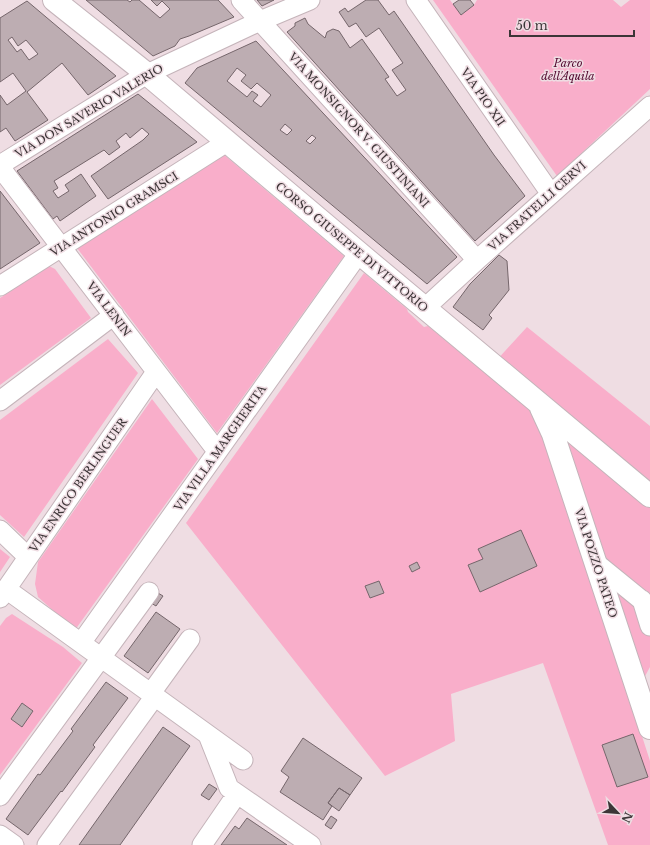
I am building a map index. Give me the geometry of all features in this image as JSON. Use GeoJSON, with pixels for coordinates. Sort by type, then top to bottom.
{"type":"FeatureCollection","features":[{"type":"Feature","properties":{"kind":"street","name":"CORSO GIUSEPPE DI VITTORIO"},"geometry":{"type":"LineString","coordinates":[[54,0],[147,74],[650,496]]}},
{"type":"Feature","properties":{"kind":"street","name":"VIA MONSIGNOR V. GIUSTINIANI"},"geometry":{"type":"LineString","coordinates":[[241,0],[477,260]]}},
{"type":"Feature","properties":{"kind":"street","name":"VIA DON SAVERIO VALERIO"},"geometry":{"type":"LineString","coordinates":[[0,166],[147,74],[260,21],[310,0]]}},
{"type":"Feature","properties":{"kind":"street","name":"VIA PIO XII"},"geometry":{"type":"LineString","coordinates":[[416,0],[551,194]]}},
{"type":"Feature","properties":{"kind":"street","name":"VIA FRATELLI CERVI"},"geometry":{"type":"LineString","coordinates":[[425,308],[650,106]]}},
{"type":"Feature","properties":{"kind":"street","name":"VIA ANTONIO GRAMSCI"},"geometry":{"type":"LineString","coordinates":[[0,286],[227,142]]}},
{"type":"Feature","properties":{"kind":"street","name":"VIA LENIN"},"geometry":{"type":"LineString","coordinates":[[0,166],[217,451]]}},
{"type":"Feature","properties":{"kind":"street","name":"VIA VILLA MARGHERITA"},"geometry":{"type":"LineString","coordinates":[[81,643],[359,253]]}},
{"type":"Feature","properties":{"kind":"street"},"geometry":{"type":"LineString","coordinates":[[0,401],[114,316]]}},
{"type":"Feature","properties":{"kind":"street","name":"VIA ENRICO BERLINGUER"},"geometry":{"type":"LineString","coordinates":[[3,594],[156,372]]}},
{"type":"Feature","properties":{"kind":"street","name":"VIA POZZO PATEO"},"geometry":{"type":"LineString","coordinates":[[536,400],[553,434],[650,728]]}},
{"type":"Feature","properties":{"kind":"street"},"geometry":{"type":"LineString","coordinates":[[0,530],[28,557]]}},
{"type":"Feature","properties":{"kind":"street"},"geometry":{"type":"LineString","coordinates":[[596,563],[646,603],[650,626]]}},
{"type":"Feature","properties":{"kind":"street"},"geometry":{"type":"LineString","coordinates":[[0,796],[148,592]]}},
{"type":"Feature","properties":{"kind":"street"},"geometry":{"type":"LineString","coordinates":[[3,594],[81,643],[243,760]]}},
{"type":"Feature","properties":{"kind":"street"},"geometry":{"type":"LineString","coordinates":[[46,845],[153,695],[190,639]]}},
{"type":"Feature","properties":{"kind":"street"},"geometry":{"type":"LineString","coordinates":[[208,735],[229,788],[311,845]]}},
{"type":"Feature","properties":{"kind":"street"},"geometry":{"type":"LineString","coordinates":[[202,845],[237,794]]}},
{"type":"Feature","properties":{"kind":"street"},"geometry":{"type":"LineString","coordinates":[[0,835],[14,845]]}},
{"type":"Feature","properties":{"kind":"green space","name":"Parco dell'Aquila"},"geometry":{"type":"Polygon","coordinates":[[[433,0],[450,0],[461,15],[474,5],[477,0],[613,0],[621,7],[630,0],[650,0],[650,89],[557,176],[433,0]]]}},
{"type":"Feature","properties":{"kind":"green space"},"geometry":{"type":"Polygon","coordinates":[[[223,154],[344,256],[217,433],[77,248],[223,154]]]}},
{"type":"Feature","properties":{"kind":"green space"},"geometry":{"type":"Polygon","coordinates":[[[49,266],[55,269],[91,318],[0,385],[0,298],[49,266]]]}},
{"type":"Feature","properties":{"kind":"green space"},"geometry":{"type":"Polygon","coordinates":[[[364,273],[407,309],[408,312],[424,327],[428,326],[485,373],[527,327],[650,426],[650,667],[631,702],[650,761],[650,845],[608,845],[543,663],[451,694],[455,741],[385,776],[186,523],[364,273]]]}},
{"type":"Feature","properties":{"kind":"green space"},"geometry":{"type":"Polygon","coordinates":[[[108,339],[138,373],[24,537],[0,515],[0,420],[108,339]]]}},
{"type":"Feature","properties":{"kind":"green space"},"geometry":{"type":"Polygon","coordinates":[[[152,399],[198,459],[75,630],[38,597],[35,584],[38,562],[152,399]]]}},
{"type":"Feature","properties":{"kind":"green space"},"geometry":{"type":"Polygon","coordinates":[[[0,549],[10,557],[0,572],[0,549]]]}},
{"type":"Feature","properties":{"kind":"green space"},"geometry":{"type":"Polygon","coordinates":[[[12,614],[63,647],[82,663],[0,775],[0,626],[6,618],[12,614]]]}},
{"type":"Feature","properties":{"kind":"building"},"geometry":{"type":"Polygon","coordinates":[[[86,0],[127,0],[130,2],[132,0],[139,0],[160,18],[170,9],[162,1],[157,6],[151,0],[218,0],[234,17],[180,39],[175,46],[153,56],[86,0]]]}},
{"type":"Feature","properties":{"kind":"building"},"geometry":{"type":"Polygon","coordinates":[[[257,0],[274,0],[262,6],[257,0]]]}},
{"type":"Feature","properties":{"kind":"building"},"geometry":{"type":"Polygon","coordinates":[[[366,0],[378,0],[389,15],[394,11],[494,155],[525,196],[475,241],[287,32],[295,26],[295,23],[305,18],[308,24],[325,38],[327,32],[333,29],[339,31],[350,48],[362,39],[389,77],[385,79],[397,96],[406,90],[392,70],[403,63],[379,28],[366,37],[356,23],[349,27],[339,12],[345,8],[348,12],[366,0]]]}},
{"type":"Feature","properties":{"kind":"building"},"geometry":{"type":"Polygon","coordinates":[[[459,0],[470,0],[474,5],[461,15],[453,4],[459,0]]]}},
{"type":"Feature","properties":{"kind":"building"},"geometry":{"type":"Polygon","coordinates":[[[27,1],[116,76],[88,95],[62,63],[27,92],[48,120],[15,141],[6,128],[0,132],[0,95],[7,105],[26,91],[13,73],[0,82],[0,18],[27,1]],[[12,37],[8,40],[17,52],[21,49],[29,60],[38,54],[26,40],[18,46],[12,37]]]}},
{"type":"Feature","properties":{"kind":"building"},"geometry":{"type":"Polygon","coordinates":[[[256,41],[457,257],[427,284],[185,83],[197,68],[256,41]],[[237,68],[227,81],[247,97],[252,91],[258,95],[253,101],[261,107],[271,95],[257,83],[251,89],[241,81],[246,75],[237,68]],[[285,124],[280,130],[287,135],[292,130],[285,124]],[[312,135],[306,141],[310,144],[316,138],[312,135]]]}},
{"type":"Feature","properties":{"kind":"building"},"geometry":{"type":"Polygon","coordinates":[[[138,94],[197,142],[108,199],[91,176],[143,140],[149,134],[142,128],[130,138],[126,133],[116,141],[120,147],[109,155],[104,150],[54,181],[58,188],[53,191],[58,198],[69,191],[65,185],[81,174],[96,196],[60,221],[57,216],[53,219],[17,171],[138,94]]]}},
{"type":"Feature","properties":{"kind":"building"},"geometry":{"type":"Polygon","coordinates":[[[0,191],[40,243],[0,269],[0,191]]]}},
{"type":"Feature","properties":{"kind":"building"},"geometry":{"type":"Polygon","coordinates":[[[499,255],[507,261],[509,290],[489,315],[492,318],[483,330],[453,307],[470,284],[499,255]]]}},
{"type":"Feature","properties":{"kind":"building"},"geometry":{"type":"Polygon","coordinates":[[[521,530],[537,566],[480,592],[468,565],[483,559],[478,549],[521,530]]]}},
{"type":"Feature","properties":{"kind":"building"},"geometry":{"type":"Polygon","coordinates":[[[417,562],[420,568],[412,572],[409,566],[417,562]]]}},
{"type":"Feature","properties":{"kind":"building"},"geometry":{"type":"Polygon","coordinates":[[[379,581],[384,593],[370,598],[365,586],[379,581]]]}},
{"type":"Feature","properties":{"kind":"building"},"geometry":{"type":"Polygon","coordinates":[[[158,593],[163,596],[156,606],[151,603],[158,593]]]}},
{"type":"Feature","properties":{"kind":"building"},"geometry":{"type":"Polygon","coordinates":[[[156,612],[180,629],[148,673],[124,656],[156,612]]]}},
{"type":"Feature","properties":{"kind":"building"},"geometry":{"type":"Polygon","coordinates":[[[106,682],[128,698],[93,745],[95,747],[28,835],[6,819],[38,774],[40,775],[73,731],[71,729],[106,682]]]}},
{"type":"Feature","properties":{"kind":"building"},"geometry":{"type":"Polygon","coordinates":[[[22,703],[33,711],[22,727],[11,719],[22,703]]]}},
{"type":"Feature","properties":{"kind":"building"},"geometry":{"type":"Polygon","coordinates":[[[163,727],[190,746],[120,845],[79,845],[163,727]]]}},
{"type":"Feature","properties":{"kind":"building"},"geometry":{"type":"Polygon","coordinates":[[[633,734],[648,777],[617,787],[602,745],[633,734]]]}},
{"type":"Feature","properties":{"kind":"building"},"geometry":{"type":"Polygon","coordinates":[[[303,738],[362,778],[350,795],[339,788],[328,803],[332,806],[323,820],[280,792],[289,777],[281,771],[303,738]]]}},
{"type":"Feature","properties":{"kind":"building"},"geometry":{"type":"Polygon","coordinates":[[[209,784],[217,789],[209,800],[201,795],[209,784]]]}},
{"type":"Feature","properties":{"kind":"building"},"geometry":{"type":"Polygon","coordinates":[[[339,788],[350,795],[339,811],[328,803],[339,788]]]}},
{"type":"Feature","properties":{"kind":"building"},"geometry":{"type":"Polygon","coordinates":[[[331,816],[337,820],[331,829],[325,825],[331,816]]]}},
{"type":"Feature","properties":{"kind":"building"},"geometry":{"type":"Polygon","coordinates":[[[247,818],[287,845],[221,845],[235,826],[239,829],[247,818]]]}}]}
